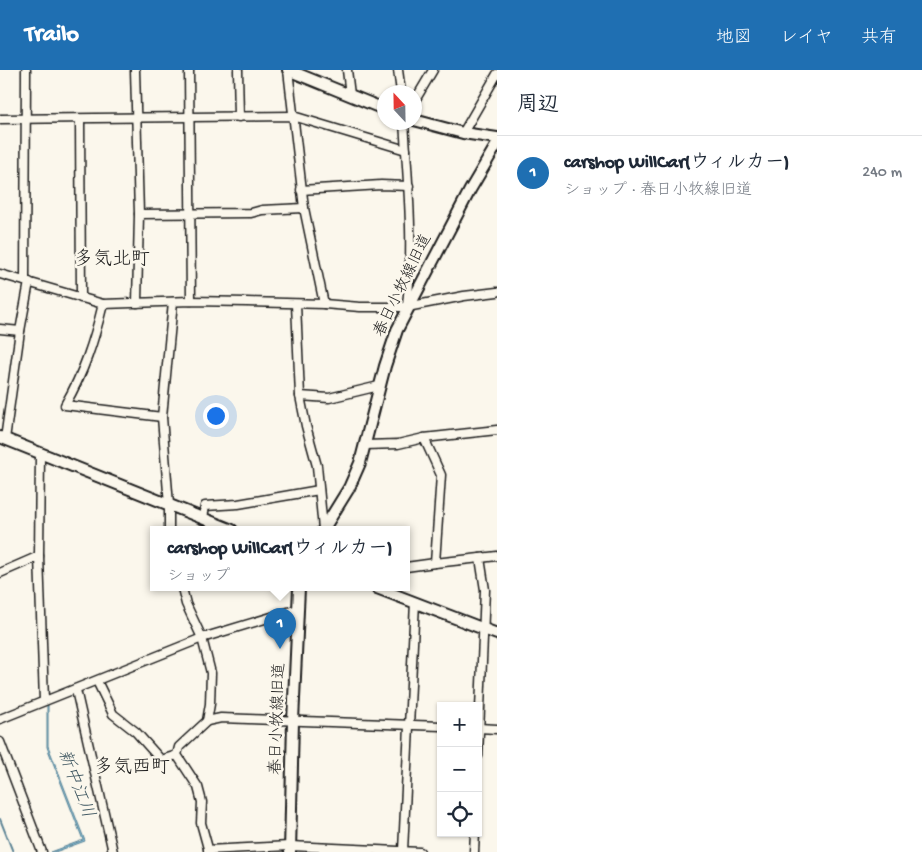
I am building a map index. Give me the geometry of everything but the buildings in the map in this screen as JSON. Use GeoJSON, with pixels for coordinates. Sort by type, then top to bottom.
{"type":"FeatureCollection","features":[{"type":"Feature","properties":{"kind":"street"},"geometry":{"type":"LineString","coordinates":[[26,70],[27,282],[2,438],[223,526]]}},
{"type":"Feature","properties":{"kind":"street"},"geometry":{"type":"LineString","coordinates":[[134,70],[139,214],[136,303]]}},
{"type":"Feature","properties":{"kind":"street"},"geometry":{"type":"LineString","coordinates":[[188,70],[191,301]]}},
{"type":"Feature","properties":{"kind":"street"},"geometry":{"type":"LineString","coordinates":[[238,70],[239,117]]}},
{"type":"Feature","properties":{"kind":"street"},"geometry":{"type":"LineString","coordinates":[[324,304],[301,190],[288,70],[377,106]]}},
{"type":"Feature","properties":{"kind":"street"},"geometry":{"type":"LineString","coordinates":[[347,70],[350,95]]}},
{"type":"Feature","properties":{"kind":"street"},"geometry":{"type":"LineString","coordinates":[[398,70],[400,85]]}},
{"type":"Feature","properties":{"kind":"street"},"geometry":{"type":"LineString","coordinates":[[422,89],[433,70]]}},
{"type":"Feature","properties":{"kind":"street"},"geometry":{"type":"LineString","coordinates":[[463,133],[497,74]]}},
{"type":"Feature","properties":{"kind":"street"},"geometry":{"type":"LineString","coordinates":[[0,119],[293,116],[406,150]]}},
{"type":"Feature","properties":{"kind":"street"},"geometry":{"type":"LineString","coordinates":[[80,119],[82,298]]}},
{"type":"Feature","properties":{"kind":"street"},"geometry":{"type":"LineString","coordinates":[[422,122],[463,133],[497,138]]}},
{"type":"Feature","properties":{"kind":"street"},"geometry":{"type":"LineString","coordinates":[[405,130],[409,186],[410,287],[407,307]]}},
{"type":"Feature","properties":{"kind":"street","name":"春日小牧線旧道"},"geometry":{"type":"LineString","coordinates":[[325,526],[352,483],[360,463],[390,347],[407,307],[497,144]]}},
{"type":"Feature","properties":{"kind":"street"},"geometry":{"type":"LineString","coordinates":[[301,190],[381,185],[409,186]]}},
{"type":"Feature","properties":{"kind":"street"},"geometry":{"type":"LineString","coordinates":[[139,214],[251,213],[262,210],[304,208]]}},
{"type":"Feature","properties":{"kind":"street"},"geometry":{"type":"LineString","coordinates":[[0,274],[103,304],[191,301],[324,304],[360,308],[407,307],[497,292]]}},
{"type":"Feature","properties":{"kind":"street"},"geometry":{"type":"LineString","coordinates":[[169,526],[162,417],[173,302]]}},
{"type":"Feature","properties":{"kind":"street"},"geometry":{"type":"LineString","coordinates":[[103,304],[94,341],[79,381],[65,405],[162,417]]}},
{"type":"Feature","properties":{"kind":"street"},"geometry":{"type":"LineString","coordinates":[[296,304],[300,396],[317,466],[323,526]]}},
{"type":"Feature","properties":{"kind":"street"},"geometry":{"type":"LineString","coordinates":[[0,329],[20,331]]}},
{"type":"Feature","properties":{"kind":"street"},"geometry":{"type":"LineString","coordinates":[[300,396],[329,398],[379,386]]}},
{"type":"Feature","properties":{"kind":"street"},"geometry":{"type":"LineString","coordinates":[[365,444],[398,444],[424,438],[497,430]]}},
{"type":"Feature","properties":{"kind":"street"},"geometry":{"type":"LineString","coordinates":[[424,438],[441,475],[435,563]]}},
{"type":"Feature","properties":{"kind":"street"},"geometry":{"type":"LineString","coordinates":[[40,454],[39,556],[44,701]]}},
{"type":"Feature","properties":{"kind":"street"},"geometry":{"type":"LineString","coordinates":[[204,518],[205,506],[238,504],[320,490]]}},
{"type":"Feature","properties":{"kind":"street"},"geometry":{"type":"LineString","coordinates":[[0,573],[39,556]]}},
{"type":"Feature","properties":{"kind":"street"},"geometry":{"type":"LineString","coordinates":[[410,566],[497,556]]}},
{"type":"Feature","properties":{"kind":"street"},"geometry":{"type":"LineString","coordinates":[[480,558],[485,590],[480,702]]}},
{"type":"Feature","properties":{"kind":"street"},"geometry":{"type":"LineString","coordinates":[[183,591],[186,604],[202,638],[211,673],[210,704],[207,721]]}},
{"type":"Feature","properties":{"kind":"street","name":"春日小牧線旧道"},"geometry":{"type":"LineString","coordinates":[[290,849],[299,591]]}},
{"type":"Feature","properties":{"kind":"street"},"geometry":{"type":"LineString","coordinates":[[398,592],[415,602],[497,634]]}},
{"type":"Feature","properties":{"kind":"street"},"geometry":{"type":"LineString","coordinates":[[403,851],[415,602]]}},
{"type":"Feature","properties":{"kind":"street"},"geometry":{"type":"LineString","coordinates":[[0,719],[202,638],[298,609]]}},
{"type":"Feature","properties":{"kind":"street"},"geometry":{"type":"LineString","coordinates":[[97,681],[113,714],[136,732],[161,760],[177,755]]}},
{"type":"Feature","properties":{"kind":"street"},"geometry":{"type":"LineString","coordinates":[[76,690],[113,852]]}},
{"type":"Feature","properties":{"kind":"street"},"geometry":{"type":"LineString","coordinates":[[420,852],[290,849],[208,851],[201,823],[202,802],[198,787],[177,755],[179,747],[207,721],[222,718],[437,726]]}},
{"type":"Feature","properties":{"kind":"street"},"geometry":{"type":"LineString","coordinates":[[482,728],[497,729]]}},
{"type":"Feature","properties":{"kind":"street"},"geometry":{"type":"LineString","coordinates":[[0,742],[42,852]]}},
{"type":"Feature","properties":{"kind":"street"},"geometry":{"type":"LineString","coordinates":[[474,852],[475,837]]}},
{"type":"Feature","properties":{"kind":"water"},"geometry":{"type":"Polygon","coordinates":[[[47,703],[48,746],[85,841],[55,852],[51,852],[83,840],[47,747],[47,703]]]}},
{"type":"Feature","properties":{"kind":"waterway","name":"新中江川"},"geometry":{"type":"LineString","coordinates":[[45,623],[47,675]]}},
{"type":"Feature","properties":{"kind":"waterway"},"geometry":{"type":"LineString","coordinates":[[0,819],[13,852]]}},
{"type":"Feature","properties":{"kind":"place","name":"carshop WillCar(ウィルカー)"},"geometry":{"type":"Point","coordinates":[280,649]}},
{"type":"Feature","properties":{"kind":"district","name":"多気北町"},"geometry":{"type":"Point","coordinates":[112,260]}},
{"type":"Feature","properties":{"kind":"district","name":"多気西町"},"geometry":{"type":"Point","coordinates":[132,768]}}]}
